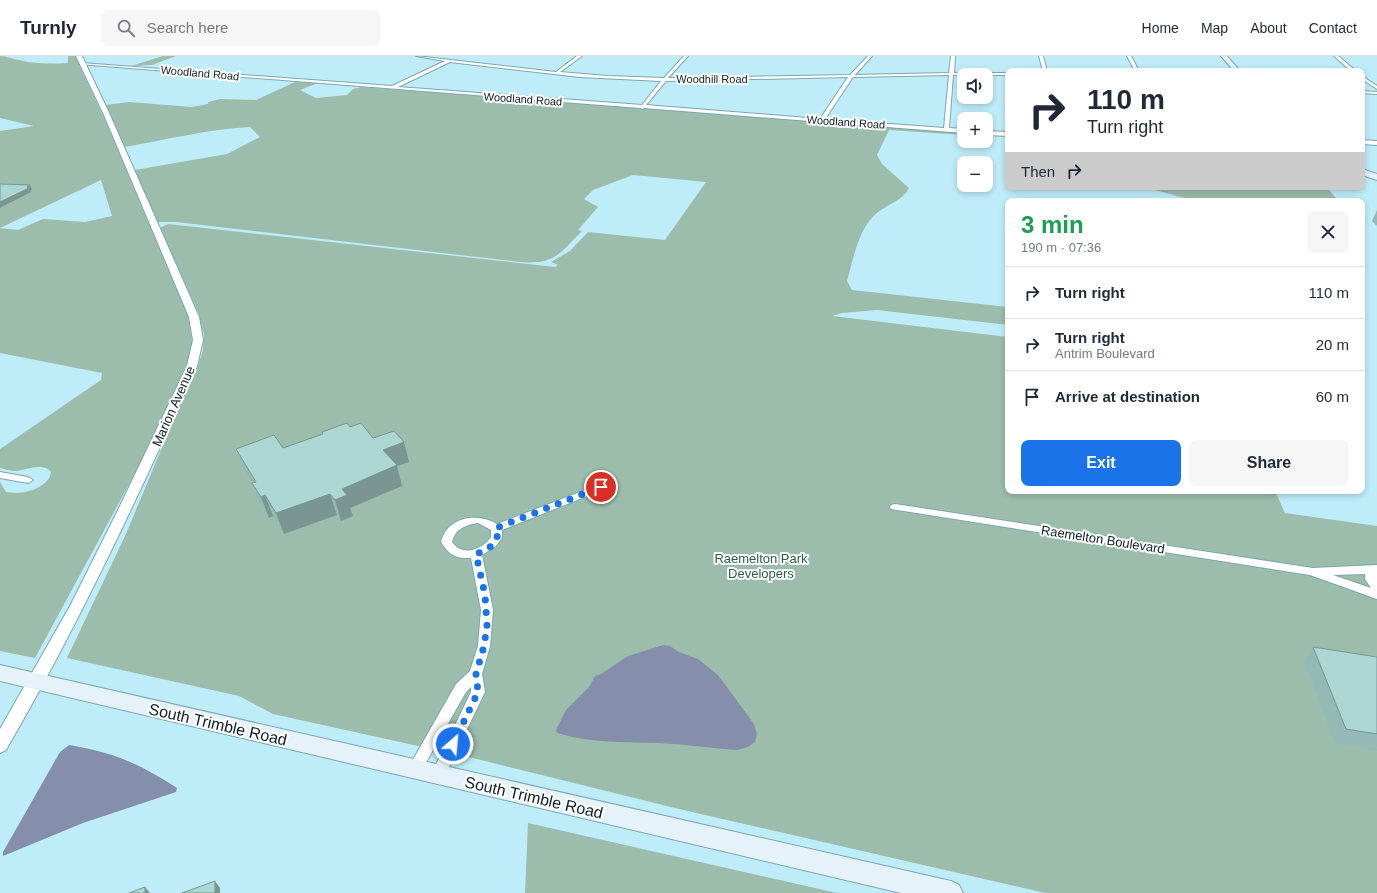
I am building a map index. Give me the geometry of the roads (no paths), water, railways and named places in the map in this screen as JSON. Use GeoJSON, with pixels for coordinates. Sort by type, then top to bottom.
{"type":"FeatureCollection","features":[{"type":"Feature","properties":{"kind":"main road"},"geometry":{"type":"LineString","coordinates":[[1224,56],[1235,68]]}},
{"type":"Feature","properties":{"kind":"main road"},"geometry":{"type":"LineString","coordinates":[[1365,173],[1377,177]]}},
{"type":"Feature","properties":{"kind":"main road","name":"South Trimble Road"},"geometry":{"type":"LineString","coordinates":[[0,673],[951,893]]}},
{"type":"Feature","properties":{"kind":"street","name":"Woodhill Road"},"geometry":{"type":"LineString","coordinates":[[418,56],[558,73],[614,78],[756,79],[852,75],[952,73],[1005,74]]}},
{"type":"Feature","properties":{"kind":"street"},"geometry":{"type":"LineString","coordinates":[[390,88],[409,81],[448,60],[459,56]]}},
{"type":"Feature","properties":{"kind":"street"},"geometry":{"type":"LineString","coordinates":[[558,73],[580,56]]}},
{"type":"Feature","properties":{"kind":"street"},"geometry":{"type":"LineString","coordinates":[[642,108],[686,56]]}},
{"type":"Feature","properties":{"kind":"street"},"geometry":{"type":"LineString","coordinates":[[821,121],[852,75],[870,56]]}},
{"type":"Feature","properties":{"kind":"street"},"geometry":{"type":"LineString","coordinates":[[946,130],[953,56]]}},
{"type":"Feature","properties":{"kind":"street"},"geometry":{"type":"LineString","coordinates":[[1041,56],[1043,68]]}},
{"type":"Feature","properties":{"kind":"street"},"geometry":{"type":"LineString","coordinates":[[1129,56],[1135,68]]}},
{"type":"Feature","properties":{"kind":"street"},"geometry":{"type":"LineString","coordinates":[[1336,56],[1350,68]]}},
{"type":"Feature","properties":{"kind":"street","name":"Woodland Road"},"geometry":{"type":"LineString","coordinates":[[80,60],[390,88],[957,131]]}},
{"type":"Feature","properties":{"kind":"street","name":"Marion Avenue"},"geometry":{"type":"LineString","coordinates":[[0,745],[38,682],[98,566],[192,366],[198,340],[194,317],[107,115],[80,60]]}},
{"type":"Feature","properties":{"kind":"street"},"geometry":{"type":"LineString","coordinates":[[830,76],[849,81]]}},
{"type":"Feature","properties":{"kind":"street"},"geometry":{"type":"LineString","coordinates":[[1365,79],[1377,88]]}},
{"type":"Feature","properties":{"kind":"street"},"geometry":{"type":"LineString","coordinates":[[1365,92],[1377,93]]}},
{"type":"Feature","properties":{"kind":"street"},"geometry":{"type":"LineString","coordinates":[[993,133],[1005,134]]}},
{"type":"Feature","properties":{"kind":"street"},"geometry":{"type":"LineString","coordinates":[[1365,142],[1377,143]]}},
{"type":"Feature","properties":{"kind":"street"},"geometry":{"type":"LineString","coordinates":[[0,475],[28,480]]}},
{"type":"Feature","properties":{"kind":"street"},"geometry":{"type":"LineString","coordinates":[[496,528],[601,487]]}},
{"type":"Feature","properties":{"kind":"street","name":"Raemelton Boulevard"},"geometry":{"type":"LineString","coordinates":[[895,507],[1310,571],[1376,569]]}},
{"type":"Feature","properties":{"kind":"street"},"geometry":{"type":"LineString","coordinates":[[478,520],[492,524],[496,528],[498,533],[494,543],[490,547],[476,554],[468,555],[453,551],[446,542],[450,531],[462,523],[478,520]]}},
{"type":"Feature","properties":{"kind":"street"},"geometry":{"type":"LineString","coordinates":[[438,775],[478,692],[476,674],[484,646],[487,621],[485,595],[476,554]]}},
{"type":"Feature","properties":{"kind":"street"},"geometry":{"type":"LineString","coordinates":[[1376,569],[1371,574],[1371,579],[1377,588]]}},
{"type":"Feature","properties":{"kind":"street","name":"Raemelton Boulevard"},"geometry":{"type":"LineString","coordinates":[[1310,571],[1377,595]]}},
{"type":"Feature","properties":{"kind":"street"},"geometry":{"type":"LineString","coordinates":[[415,770],[461,688],[476,674]]}},
{"type":"Feature","properties":{"kind":"water"},"geometry":{"type":"Polygon","coordinates":[[[663,645],[670,646],[679,652],[698,659],[718,675],[754,724],[757,734],[755,742],[748,747],[737,750],[581,739],[557,733],[556,730],[566,710],[589,687],[595,676],[601,674],[628,656],[663,645]]]}},
{"type":"Feature","properties":{"kind":"water"},"geometry":{"type":"Polygon","coordinates":[[[69,745],[99,751],[126,760],[151,772],[177,788],[176,792],[83,823],[3,856],[3,852],[60,752],[69,745]]]}},
{"type":"Feature","properties":{"kind":"park label","name":"Raemelton Park Developers"},"geometry":{"type":"Point","coordinates":[761,566]}}]}
